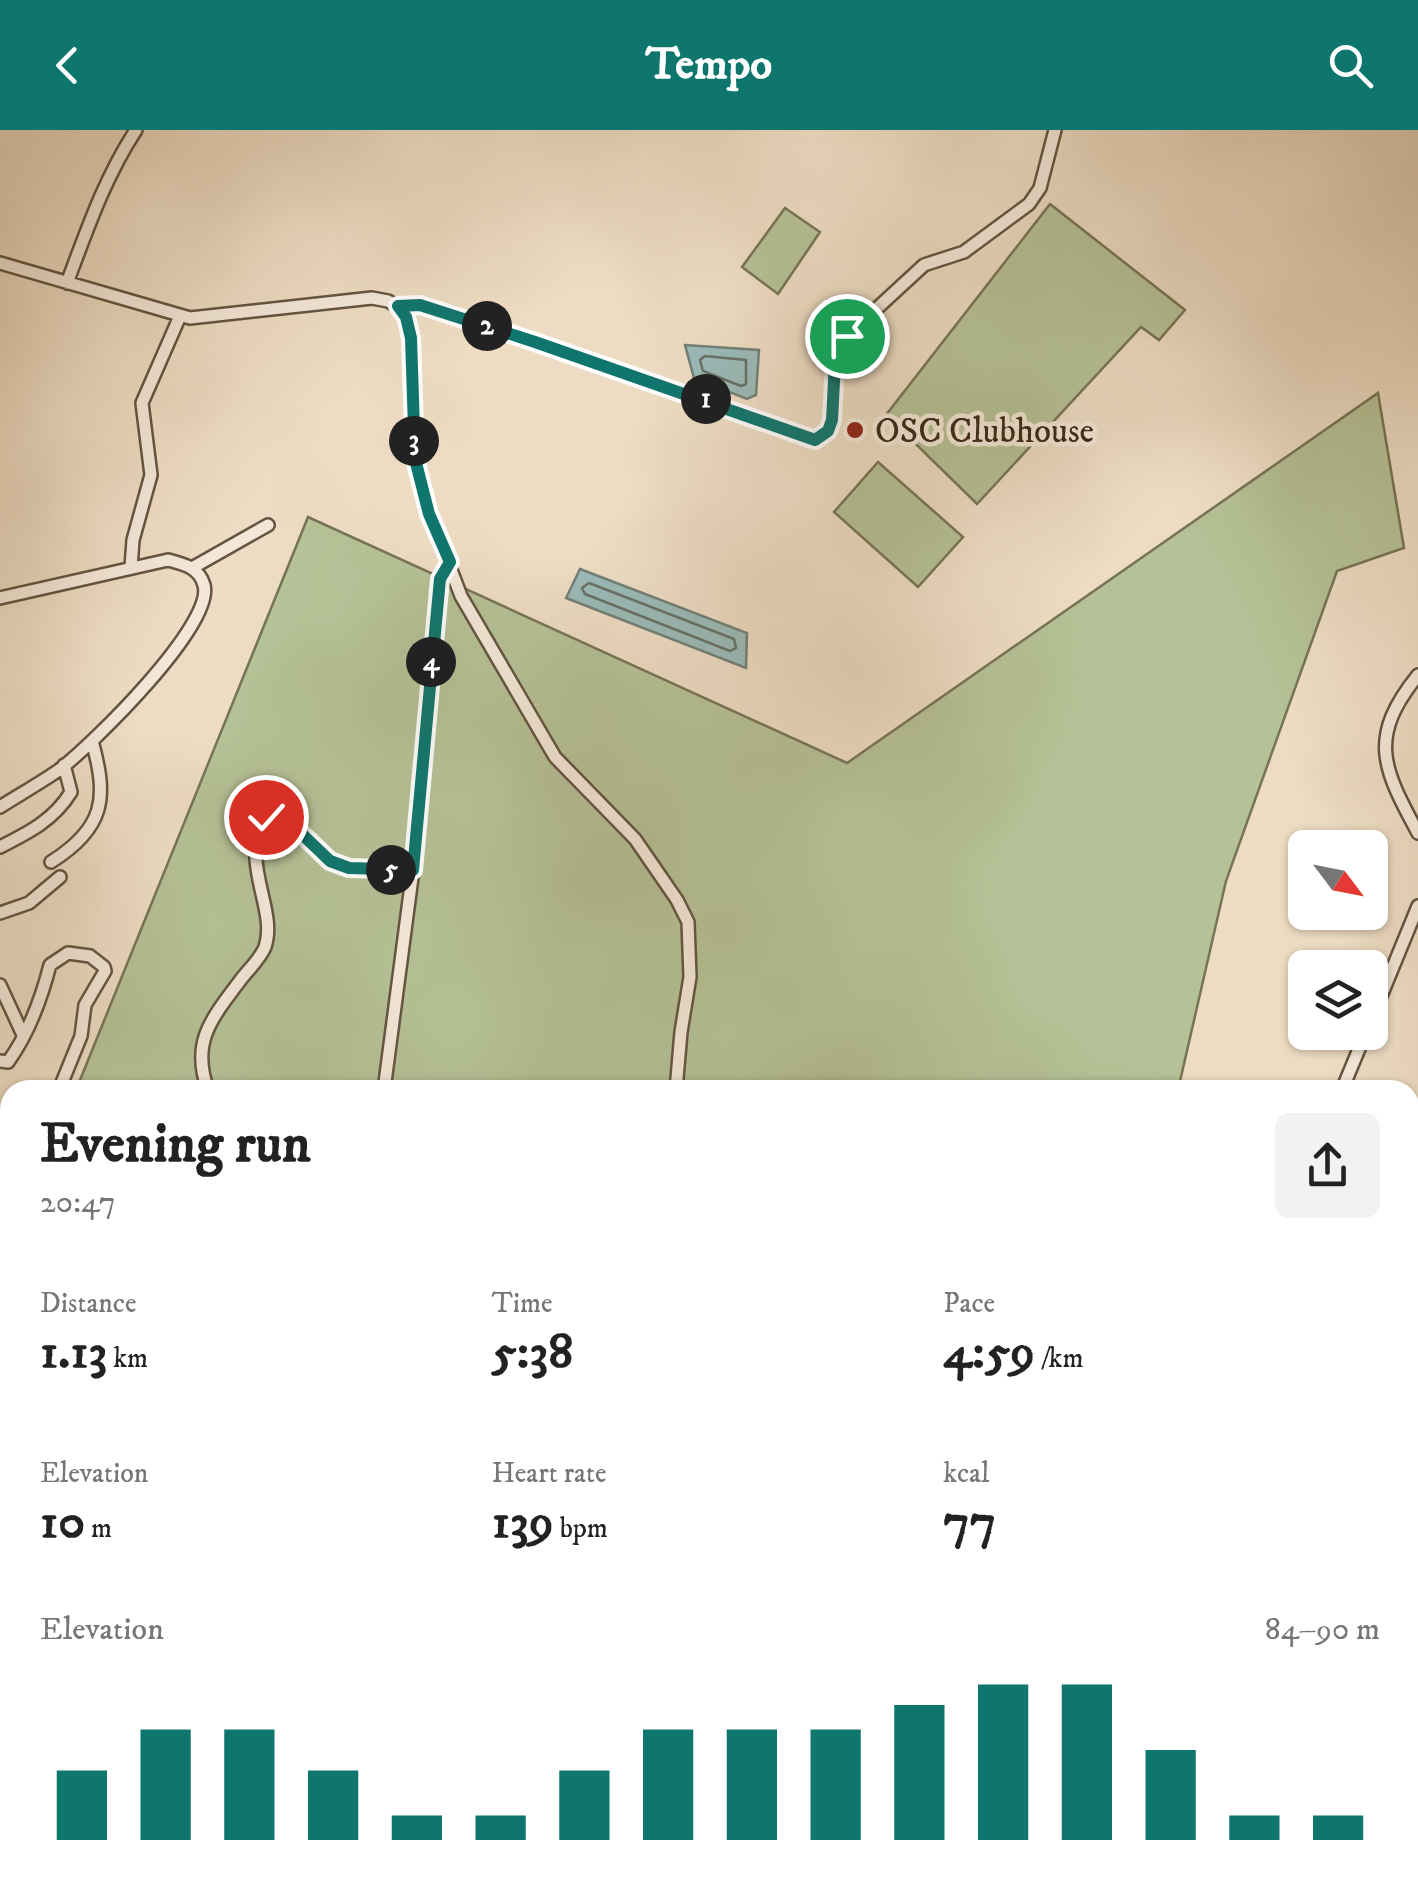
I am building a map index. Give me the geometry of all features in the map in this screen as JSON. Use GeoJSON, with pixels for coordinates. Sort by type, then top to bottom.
{"type":"FeatureCollection","features":[{"type":"Feature","properties":{"kind":"street"},"geometry":{"type":"LineString","coordinates":[[67,282],[108,180],[136,130]]}},
{"type":"Feature","properties":{"kind":"street"},"geometry":{"type":"LineString","coordinates":[[0,263],[180,316],[211,318],[372,298],[398,306],[420,305],[815,440],[828,431],[832,420],[835,362],[847,336],[924,265],[964,252],[1029,204],[1040,188],[1055,130]]}},
{"type":"Feature","properties":{"kind":"street"},"geometry":{"type":"LineString","coordinates":[[398,306],[406,317],[411,338],[415,459],[429,514],[461,596],[554,757],[634,839],[688,922],[690,977],[677,1080]]}},
{"type":"Feature","properties":{"kind":"street"},"geometry":{"type":"LineString","coordinates":[[131,567],[133,540],[151,475],[142,403],[180,316]]}},
{"type":"Feature","properties":{"kind":"street"},"geometry":{"type":"LineString","coordinates":[[192,568],[268,526]]}},
{"type":"Feature","properties":{"kind":"street"},"geometry":{"type":"LineString","coordinates":[[0,598],[168,560],[192,568],[204,584],[205,596],[198,617],[170,658],[92,740],[64,765],[0,807]]}},
{"type":"Feature","properties":{"kind":"street"},"geometry":{"type":"LineString","coordinates":[[385,1080],[413,870],[440,579],[450,562]]}},
{"type":"Feature","properties":{"kind":"street"},"geometry":{"type":"LineString","coordinates":[[1418,675],[1393,708],[1384,738],[1389,774],[1418,833]]}},
{"type":"Feature","properties":{"kind":"street"},"geometry":{"type":"LineString","coordinates":[[51,862],[70,850],[102,802],[102,774],[92,740]]}},
{"type":"Feature","properties":{"kind":"street"},"geometry":{"type":"LineString","coordinates":[[0,848],[34,829],[63,804],[71,792],[64,765]]}},
{"type":"Feature","properties":{"kind":"street"},"geometry":{"type":"LineString","coordinates":[[204,1080],[198,1065],[211,1022],[257,962],[266,944],[255,834],[266,817],[280,813],[330,861],[349,868],[413,870]]}},
{"type":"Feature","properties":{"kind":"street"},"geometry":{"type":"LineString","coordinates":[[0,913],[29,904],[60,876]]}},
{"type":"Feature","properties":{"kind":"street"},"geometry":{"type":"LineString","coordinates":[[1388,978],[1418,906]]}},
{"type":"Feature","properties":{"kind":"street"},"geometry":{"type":"LineString","coordinates":[[0,1061],[8,1062],[38,1008],[50,965],[68,954],[90,956],[105,972],[85,1005],[81,1036],[63,1080]]}},
{"type":"Feature","properties":{"kind":"street"},"geometry":{"type":"LineString","coordinates":[[0,985],[22,1035]]}},
{"type":"Feature","properties":{"kind":"street"},"geometry":{"type":"LineString","coordinates":[[1346,1080],[1359,1050]]}},
{"type":"Feature","properties":{"kind":"green space"},"geometry":{"type":"Polygon","coordinates":[[[1050,204],[1185,310],[1159,340],[1141,327],[977,504],[886,415],[1050,204]]]}},
{"type":"Feature","properties":{"kind":"green space"},"geometry":{"type":"Polygon","coordinates":[[[785,208],[820,232],[778,294],[742,267],[785,208]]]}},
{"type":"Feature","properties":{"kind":"green space"},"geometry":{"type":"Polygon","coordinates":[[[1378,393],[1404,548],[1337,571],[1226,881],[1180,1080],[80,1080],[308,517],[847,763],[1378,393]]]}},
{"type":"Feature","properties":{"kind":"green space"},"geometry":{"type":"Polygon","coordinates":[[[878,462],[963,537],[918,587],[834,512],[878,462]]]}},
{"type":"Feature","properties":{"kind":"water"},"geometry":{"type":"Polygon","coordinates":[[[685,345],[759,350],[756,395],[747,399],[694,378],[685,345]]]}},
{"type":"Feature","properties":{"kind":"water"},"geometry":{"type":"Polygon","coordinates":[[[580,569],[747,633],[746,668],[566,598],[580,569]]]}},
{"type":"Feature","properties":{"kind":"place","name":"OSC Clubhouse"},"geometry":{"type":"Point","coordinates":[855,430]}},
{"type":"Feature","properties":{"kind":"route"},"geometry":{"type":"LineString","coordinates":[[266,817],[280,813],[330,861],[349,868],[413,870],[440,579],[450,562],[429,514],[415,459],[411,338],[406,317],[398,306],[420,305],[716,402],[815,440],[828,431],[832,420],[835,362],[847,336]]}}]}
